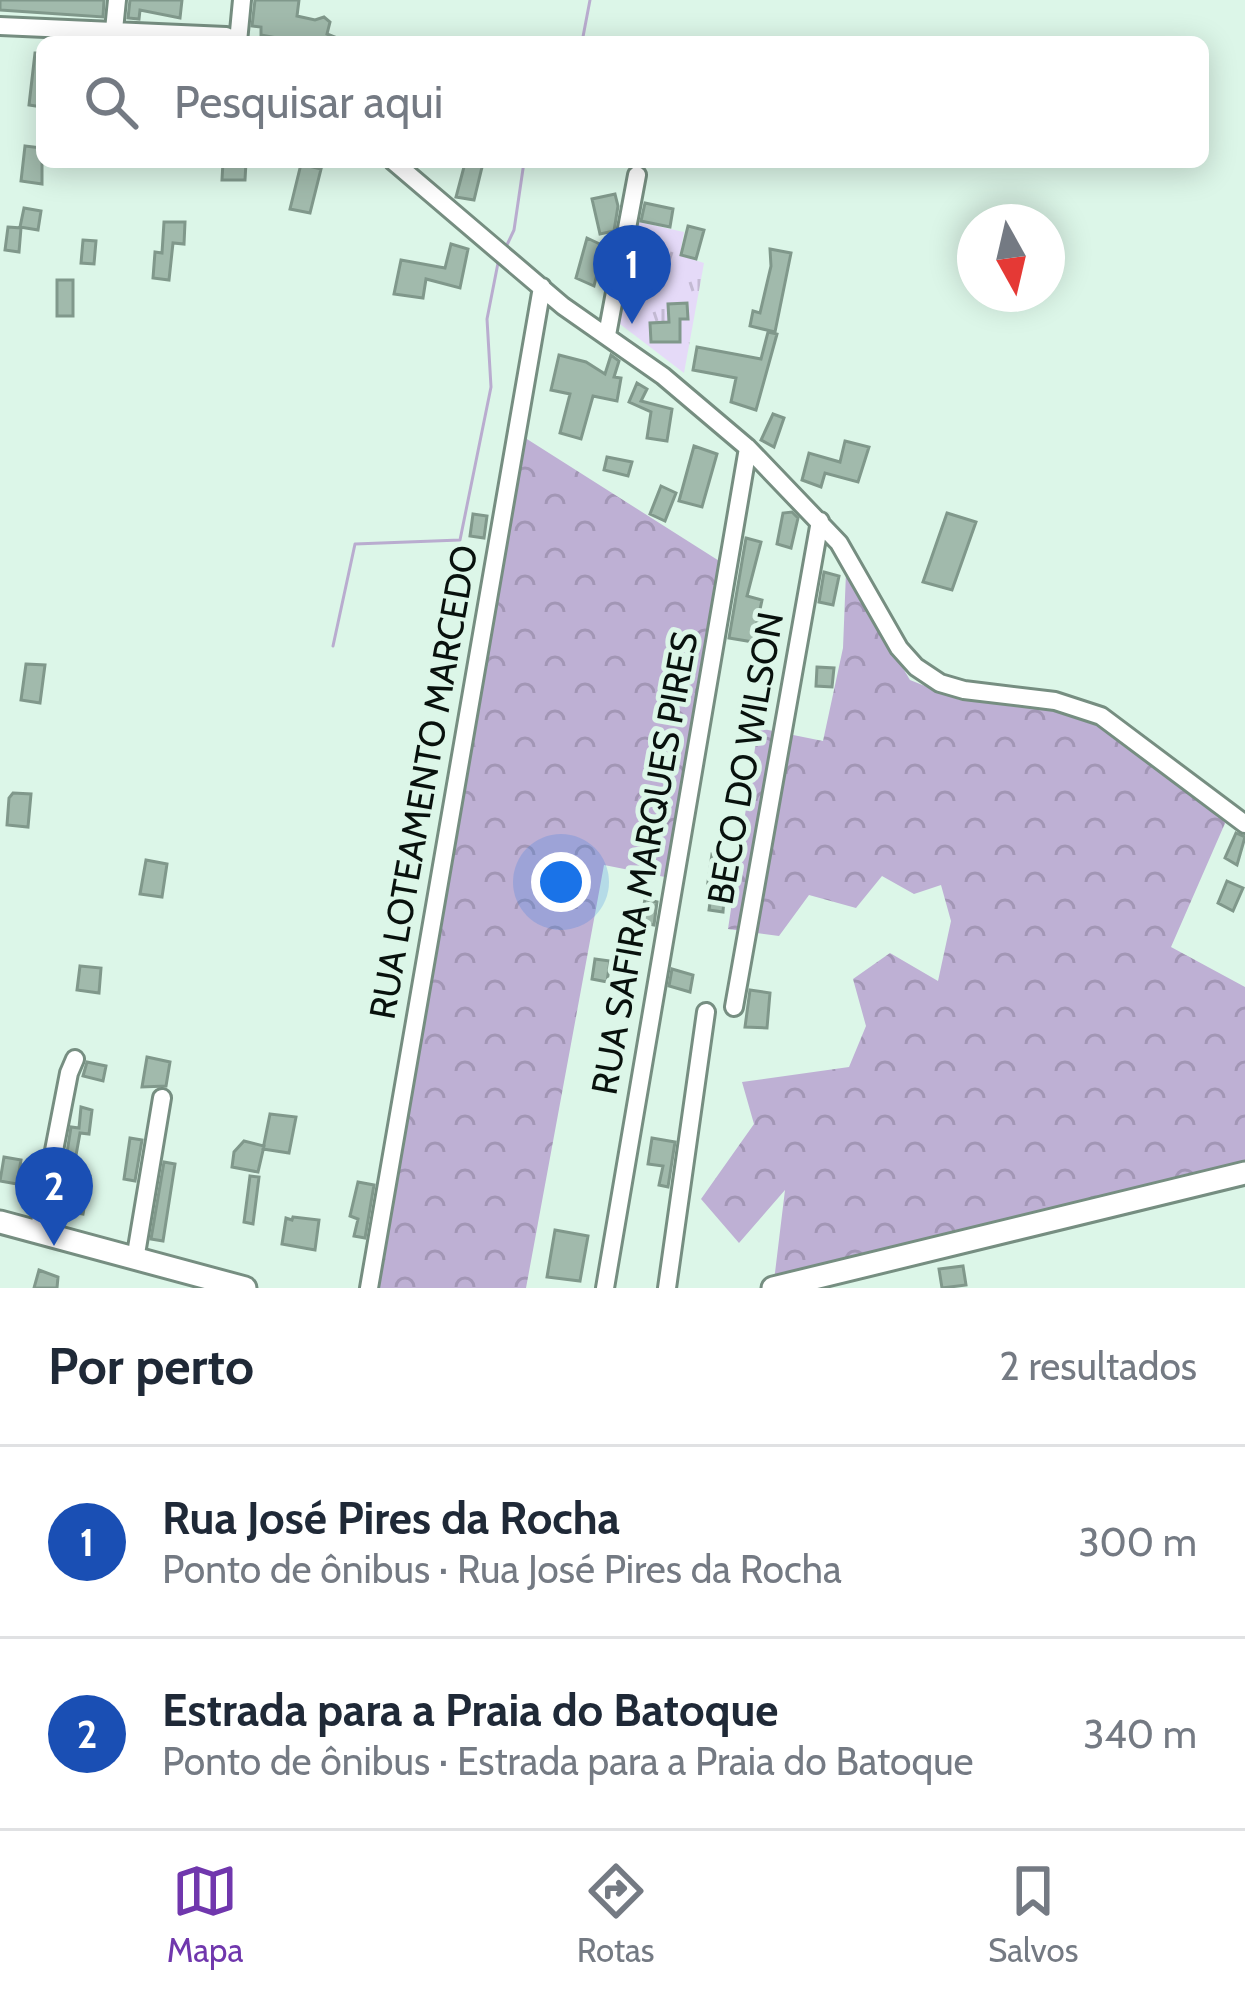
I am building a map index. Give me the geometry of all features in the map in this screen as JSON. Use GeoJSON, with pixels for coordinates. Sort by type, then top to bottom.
{"type":"FeatureCollection","features":[{"type":"Feature","properties":{"kind":"main road"},"geometry":{"type":"LineString","coordinates":[[773,1288],[1245,1173]]}},
{"type":"Feature","properties":{"kind":"main road"},"geometry":{"type":"LineString","coordinates":[[0,1222],[245,1288]]}},
{"type":"Feature","properties":{"kind":"street"},"geometry":{"type":"LineString","coordinates":[[114,30],[117,0]]}},
{"type":"Feature","properties":{"kind":"street"},"geometry":{"type":"LineString","coordinates":[[239,36],[242,0]]}},
{"type":"Feature","properties":{"kind":"street"},"geometry":{"type":"LineString","coordinates":[[0,26],[226,36]]}},
{"type":"Feature","properties":{"kind":"street"},"geometry":{"type":"LineString","coordinates":[[401,168],[542,287],[663,376],[748,448],[839,543],[899,648],[916,668],[940,683],[964,690],[1055,701],[1101,716],[1245,824]]}},
{"type":"Feature","properties":{"kind":"street"},"geometry":{"type":"LineString","coordinates":[[607,335],[637,175]]}},
{"type":"Feature","properties":{"kind":"street","name":"RUA LOTEAMENTO MARCEDO"},"geometry":{"type":"LineString","coordinates":[[369,1288],[542,287]]}},
{"type":"Feature","properties":{"kind":"street","name":"RUA SAFIRA MARQUES PIRES"},"geometry":{"type":"LineString","coordinates":[[605,1288],[748,448]]}},
{"type":"Feature","properties":{"kind":"street","name":"BECO DO WILSON"},"geometry":{"type":"LineString","coordinates":[[734,1007],[820,521]]}},
{"type":"Feature","properties":{"kind":"street"},"geometry":{"type":"LineString","coordinates":[[667,1288],[706,1012]]}},
{"type":"Feature","properties":{"kind":"street"},"geometry":{"type":"LineString","coordinates":[[38,1233],[69,1073],[76,1059]]}},
{"type":"Feature","properties":{"kind":"street"},"geometry":{"type":"LineString","coordinates":[[135,1259],[162,1098]]}},
{"type":"Feature","properties":{"kind":"green space"},"geometry":{"type":"Polygon","coordinates":[[[634,221],[684,232],[680,255],[704,263],[684,373],[616,321],[634,221]]]}},
{"type":"Feature","properties":{"kind":"green space"},"geometry":{"type":"Polygon","coordinates":[[[519,434],[724,564],[665,877],[604,865],[526,1288],[372,1288],[519,434]]]}},
{"type":"Feature","properties":{"kind":"green space"},"geometry":{"type":"Polygon","coordinates":[[[846,572],[910,680],[960,700],[1041,706],[1093,720],[1226,821],[1171,947],[1245,987],[1245,1164],[774,1281],[785,1190],[739,1243],[701,1199],[754,1124],[742,1082],[849,1067],[866,1026],[853,979],[890,953],[938,981],[951,921],[941,885],[914,894],[882,876],[856,908],[809,895],[779,936],[728,929],[758,728],[823,741],[843,648],[846,572]]]}},
{"type":"Feature","properties":{"kind":"building"},"geometry":{"type":"Polygon","coordinates":[[[0,0],[104,0],[103,17],[0,10],[0,0]]]}},
{"type":"Feature","properties":{"kind":"building"},"geometry":{"type":"Polygon","coordinates":[[[130,0],[182,0],[180,18],[140,10],[139,19],[128,18],[130,0]]]}},
{"type":"Feature","properties":{"kind":"building"},"geometry":{"type":"Polygon","coordinates":[[[255,0],[299,0],[297,16],[324,17],[330,22],[327,34],[332,36],[266,36],[261,35],[261,27],[252,26],[255,0]]]}},
{"type":"Feature","properties":{"kind":"building"},"geometry":{"type":"Polygon","coordinates":[[[35,53],[36,53],[36,106],[29,105],[35,53]]]}},
{"type":"Feature","properties":{"kind":"building"},"geometry":{"type":"Polygon","coordinates":[[[25,146],[36,147],[42,184],[21,181],[25,146]]]}},
{"type":"Feature","properties":{"kind":"building"},"geometry":{"type":"Polygon","coordinates":[[[223,168],[246,168],[245,180],[222,180],[223,168]]]}},
{"type":"Feature","properties":{"kind":"building"},"geometry":{"type":"Polygon","coordinates":[[[300,168],[321,169],[310,213],[290,209],[300,168]]]}},
{"type":"Feature","properties":{"kind":"building"},"geometry":{"type":"Polygon","coordinates":[[[464,168],[482,168],[474,200],[456,197],[464,168]]]}},
{"type":"Feature","properties":{"kind":"building"},"geometry":{"type":"Polygon","coordinates":[[[615,194],[614,231],[600,234],[592,199],[615,194]]]}},
{"type":"Feature","properties":{"kind":"building"},"geometry":{"type":"Polygon","coordinates":[[[645,203],[673,209],[670,227],[641,221],[645,203]]]}},
{"type":"Feature","properties":{"kind":"building"},"geometry":{"type":"Polygon","coordinates":[[[24,208],[41,211],[38,230],[20,227],[24,208]]]}},
{"type":"Feature","properties":{"kind":"building"},"geometry":{"type":"Polygon","coordinates":[[[164,222],[185,222],[184,244],[173,243],[169,280],[153,278],[155,252],[162,253],[164,222]]]}},
{"type":"Feature","properties":{"kind":"building"},"geometry":{"type":"Polygon","coordinates":[[[688,226],[704,230],[696,259],[681,255],[688,226]]]}},
{"type":"Feature","properties":{"kind":"building"},"geometry":{"type":"Polygon","coordinates":[[[8,227],[21,228],[19,252],[5,250],[8,227]]]}},
{"type":"Feature","properties":{"kind":"building"},"geometry":{"type":"Polygon","coordinates":[[[587,238],[604,246],[594,286],[576,278],[587,238]]]}},
{"type":"Feature","properties":{"kind":"building"},"geometry":{"type":"Polygon","coordinates":[[[83,240],[96,241],[94,264],[81,263],[83,240]]]}},
{"type":"Feature","properties":{"kind":"building"},"geometry":{"type":"Polygon","coordinates":[[[451,244],[468,249],[460,288],[426,279],[423,298],[394,294],[401,260],[445,268],[451,244]]]}},
{"type":"Feature","properties":{"kind":"building"},"geometry":{"type":"Polygon","coordinates":[[[770,249],[791,253],[775,332],[750,326],[753,311],[760,313],[771,266],[770,249]]]}},
{"type":"Feature","properties":{"kind":"building"},"geometry":{"type":"Polygon","coordinates":[[[57,280],[73,280],[73,316],[57,316],[57,280]]]}},
{"type":"Feature","properties":{"kind":"building"},"geometry":{"type":"Polygon","coordinates":[[[687,303],[688,319],[680,319],[680,342],[651,342],[650,323],[669,322],[668,304],[687,303]]]}},
{"type":"Feature","properties":{"kind":"building"},"geometry":{"type":"Polygon","coordinates":[[[768,332],[777,334],[756,410],[731,402],[736,378],[693,370],[697,347],[761,359],[768,332]]]}},
{"type":"Feature","properties":{"kind":"building"},"geometry":{"type":"Polygon","coordinates":[[[559,355],[586,362],[605,374],[611,355],[619,361],[614,377],[621,378],[617,401],[593,396],[581,439],[560,433],[570,394],[551,390],[559,355]]]}},
{"type":"Feature","properties":{"kind":"building"},"geometry":{"type":"Polygon","coordinates":[[[637,383],[647,389],[641,401],[672,409],[667,441],[647,438],[651,412],[629,402],[637,383]]]}},
{"type":"Feature","properties":{"kind":"building"},"geometry":{"type":"Polygon","coordinates":[[[773,414],[784,418],[774,447],[761,440],[773,414]]]}},
{"type":"Feature","properties":{"kind":"building"},"geometry":{"type":"Polygon","coordinates":[[[845,441],[869,447],[858,482],[825,473],[821,487],[802,480],[809,453],[840,462],[845,441]]]}},
{"type":"Feature","properties":{"kind":"building"},"geometry":{"type":"Polygon","coordinates":[[[694,446],[717,454],[702,507],[679,501],[694,446]]]}},
{"type":"Feature","properties":{"kind":"building"},"geometry":{"type":"Polygon","coordinates":[[[607,457],[632,462],[628,476],[604,470],[607,457]]]}},
{"type":"Feature","properties":{"kind":"building"},"geometry":{"type":"Polygon","coordinates":[[[661,486],[676,493],[665,521],[650,514],[661,486]]]}},
{"type":"Feature","properties":{"kind":"building"},"geometry":{"type":"Polygon","coordinates":[[[792,512],[798,518],[791,548],[777,544],[783,513],[792,512]]]}},
{"type":"Feature","properties":{"kind":"building"},"geometry":{"type":"Polygon","coordinates":[[[947,513],[976,522],[952,590],[923,582],[947,513]]]}},
{"type":"Feature","properties":{"kind":"building"},"geometry":{"type":"Polygon","coordinates":[[[473,514],[487,516],[484,538],[470,536],[473,514]]]}},
{"type":"Feature","properties":{"kind":"building"},"geometry":{"type":"Polygon","coordinates":[[[746,538],[761,542],[747,596],[762,600],[753,642],[729,638],[746,538]]]}},
{"type":"Feature","properties":{"kind":"building"},"geometry":{"type":"Polygon","coordinates":[[[824,572],[839,576],[833,605],[819,602],[824,572]]]}},
{"type":"Feature","properties":{"kind":"building"},"geometry":{"type":"Polygon","coordinates":[[[26,664],[45,665],[40,703],[21,700],[26,664]]]}},
{"type":"Feature","properties":{"kind":"building"},"geometry":{"type":"Polygon","coordinates":[[[817,667],[834,668],[832,687],[816,686],[817,667]]]}},
{"type":"Feature","properties":{"kind":"building"},"geometry":{"type":"Polygon","coordinates":[[[13,793],[31,794],[28,827],[7,825],[13,793]]]}},
{"type":"Feature","properties":{"kind":"building"},"geometry":{"type":"Polygon","coordinates":[[[1236,833],[1245,837],[1237,865],[1225,858],[1236,833]]]}},
{"type":"Feature","properties":{"kind":"building"},"geometry":{"type":"Polygon","coordinates":[[[712,854],[727,857],[723,912],[709,910],[711,896],[706,896],[712,854]]]}},
{"type":"Feature","properties":{"kind":"building"},"geometry":{"type":"Polygon","coordinates":[[[146,860],[167,864],[162,897],[140,894],[146,860]]]}},
{"type":"Feature","properties":{"kind":"building"},"geometry":{"type":"Polygon","coordinates":[[[1227,881],[1243,888],[1233,911],[1218,903],[1227,881]]]}},
{"type":"Feature","properties":{"kind":"building"},"geometry":{"type":"Polygon","coordinates":[[[645,899],[657,902],[654,925],[637,922],[645,899]]]}},
{"type":"Feature","properties":{"kind":"building"},"geometry":{"type":"Polygon","coordinates":[[[595,959],[610,961],[607,982],[592,979],[595,959]]]}},
{"type":"Feature","properties":{"kind":"building"},"geometry":{"type":"Polygon","coordinates":[[[80,966],[101,968],[99,993],[77,990],[80,966]]]}},
{"type":"Feature","properties":{"kind":"building"},"geometry":{"type":"Polygon","coordinates":[[[672,969],[693,975],[690,992],[669,986],[672,969]]]}},
{"type":"Feature","properties":{"kind":"building"},"geometry":{"type":"Polygon","coordinates":[[[750,990],[770,993],[767,1028],[745,1027],[750,990]]]}},
{"type":"Feature","properties":{"kind":"building"},"geometry":{"type":"Polygon","coordinates":[[[147,1057],[170,1062],[166,1086],[142,1087],[147,1057]]]}},
{"type":"Feature","properties":{"kind":"building"},"geometry":{"type":"Polygon","coordinates":[[[87,1062],[106,1066],[103,1081],[83,1076],[87,1062]]]}},
{"type":"Feature","properties":{"kind":"building"},"geometry":{"type":"Polygon","coordinates":[[[81,1107],[92,1110],[89,1134],[80,1133],[73,1172],[90,1176],[83,1214],[58,1210],[71,1127],[79,1128],[81,1107]]]}},
{"type":"Feature","properties":{"kind":"building"},"geometry":{"type":"Polygon","coordinates":[[[270,1114],[296,1117],[289,1153],[263,1149],[270,1114]]]}},
{"type":"Feature","properties":{"kind":"building"},"geometry":{"type":"Polygon","coordinates":[[[130,1138],[142,1140],[135,1181],[124,1179],[130,1138]]]}},
{"type":"Feature","properties":{"kind":"building"},"geometry":{"type":"Polygon","coordinates":[[[652,1138],[675,1142],[668,1187],[659,1185],[663,1166],[648,1164],[652,1138]]]}},
{"type":"Feature","properties":{"kind":"building"},"geometry":{"type":"Polygon","coordinates":[[[244,1141],[264,1146],[258,1172],[232,1167],[234,1152],[244,1141]]]}},
{"type":"Feature","properties":{"kind":"building"},"geometry":{"type":"Polygon","coordinates":[[[4,1157],[21,1160],[17,1184],[0,1181],[4,1157]]]}},
{"type":"Feature","properties":{"kind":"building"},"geometry":{"type":"Polygon","coordinates":[[[164,1162],[175,1164],[163,1241],[151,1239],[164,1162]]]}},
{"type":"Feature","properties":{"kind":"building"},"geometry":{"type":"Polygon","coordinates":[[[250,1176],[259,1177],[253,1224],[244,1222],[250,1176]]]}},
{"type":"Feature","properties":{"kind":"building"},"geometry":{"type":"Polygon","coordinates":[[[358,1182],[374,1185],[365,1238],[354,1236],[358,1219],[350,1216],[358,1182]]]}},
{"type":"Feature","properties":{"kind":"building"},"geometry":{"type":"Polygon","coordinates":[[[286,1218],[319,1220],[315,1250],[282,1244],[286,1218]]]}},
{"type":"Feature","properties":{"kind":"building"},"geometry":{"type":"Polygon","coordinates":[[[555,1230],[588,1236],[580,1281],[547,1277],[555,1230]]]}},
{"type":"Feature","properties":{"kind":"building"},"geometry":{"type":"Polygon","coordinates":[[[963,1266],[966,1285],[942,1288],[939,1269],[963,1266]]]}},
{"type":"Feature","properties":{"kind":"building"},"geometry":{"type":"Polygon","coordinates":[[[39,1270],[58,1277],[57,1288],[34,1288],[39,1270]]]}},
{"type":"Feature","properties":{"kind":"waterway"},"geometry":{"type":"LineString","coordinates":[[583,36],[590,0]]}},
{"type":"Feature","properties":{"kind":"waterway"},"geometry":{"type":"LineString","coordinates":[[505,249],[514,230],[523,168]]}},
{"type":"Feature","properties":{"kind":"waterway"},"geometry":{"type":"LineString","coordinates":[[333,646],[355,544],[460,540],[491,387],[487,319],[498,263]]}},
{"type":"Feature","properties":{"kind":"place","name":"Rua José Pires da Rocha"},"geometry":{"type":"Point","coordinates":[632,324]}},
{"type":"Feature","properties":{"kind":"place","name":"Estrada para a Praia do Batoque"},"geometry":{"type":"Point","coordinates":[54,1246]}}]}
